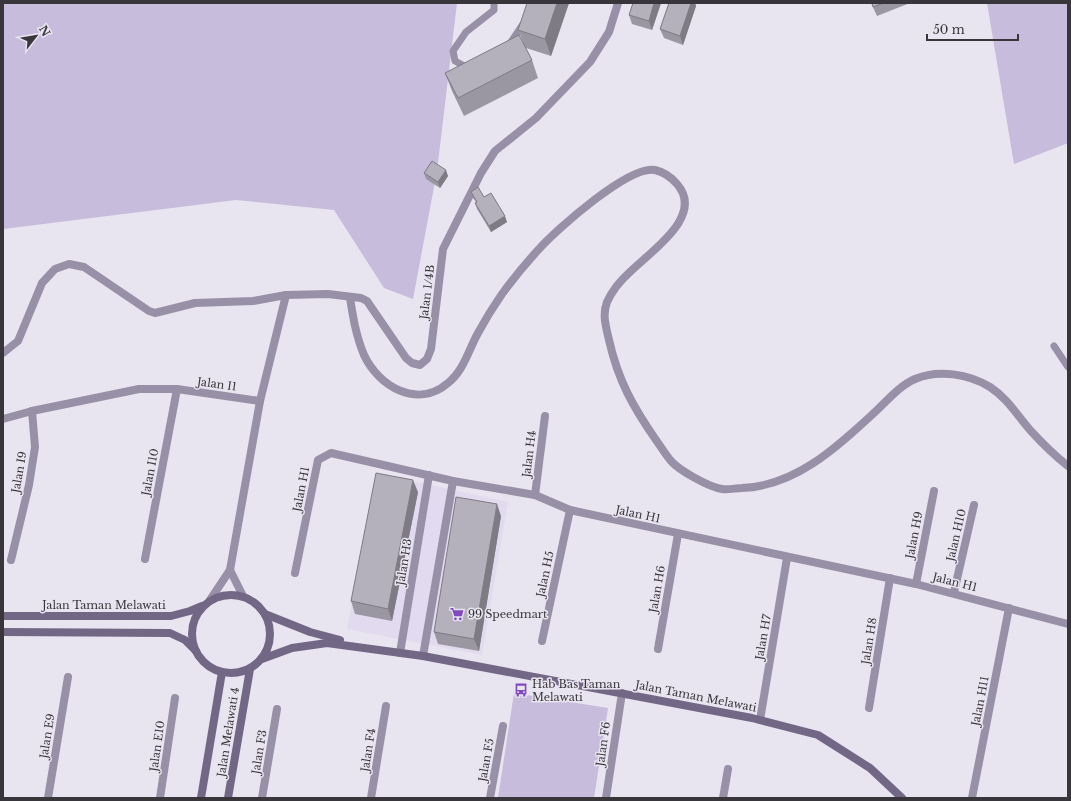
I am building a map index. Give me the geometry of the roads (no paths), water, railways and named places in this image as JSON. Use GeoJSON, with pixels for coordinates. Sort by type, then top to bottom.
{"type":"FeatureCollection","features":[{"type":"Feature","properties":{"kind":"main road"},"geometry":{"type":"LineString","coordinates":[[3,632],[170,634],[185,640],[207,665],[222,672],[236,673],[250,669],[262,659],[271,638],[270,625],[265,614],[256,603],[243,596],[219,596],[207,603],[194,619],[192,635],[196,651]]}},
{"type":"Feature","properties":{"kind":"main road","name":"Jalan Taman Melawati"},"geometry":{"type":"LineString","coordinates":[[3,616],[171,616],[190,611],[207,603]]}},
{"type":"Feature","properties":{"kind":"main road","name":"Jalan Taman Melawati"},"geometry":{"type":"LineString","coordinates":[[265,614],[310,632],[370,648]]}},
{"type":"Feature","properties":{"kind":"main road","name":"Jalan Taman Melawati"},"geometry":{"type":"LineString","coordinates":[[262,659],[292,648],[327,643],[370,648],[422,656],[760,720],[818,735],[870,768],[902,798]]}},
{"type":"Feature","properties":{"kind":"main road","name":"Jalan Melawati 4"},"geometry":{"type":"LineString","coordinates":[[228,798],[250,669]]}},
{"type":"Feature","properties":{"kind":"main road","name":"Jalan Melawati 4"},"geometry":{"type":"LineString","coordinates":[[201,798],[222,672]]}},
{"type":"Feature","properties":{"kind":"street","name":"Jalan 1/4B"},"geometry":{"type":"LineString","coordinates":[[3,353],[18,342],[42,283],[54,269],[69,264],[84,267],[148,311],[156,313],[195,303],[254,302],[286,295],[328,294],[350,298],[361,298],[367,301],[398,348],[412,363],[420,365],[427,359],[431,349],[443,249],[481,173],[495,151],[536,118],[590,62],[609,32],[618,3]]}},
{"type":"Feature","properties":{"kind":"street"},"geometry":{"type":"LineString","coordinates":[[350,298],[355,332],[365,358],[381,378],[401,392],[423,396],[438,390],[450,382],[462,368],[478,333],[501,295],[539,248],[573,218],[621,180],[640,171],[654,169],[670,176],[682,190],[685,203],[682,218],[674,230],[648,256],[628,272],[607,303],[604,319],[615,367],[628,396],[673,463],[699,480],[722,489],[755,488],[783,481],[810,466],[845,439],[897,391],[915,379],[934,374],[964,375],[988,386],[1006,399],[1032,431],[1068,466]]}},
{"type":"Feature","properties":{"kind":"street"},"geometry":{"type":"LineString","coordinates":[[207,603],[230,570],[260,401],[286,295]]}},
{"type":"Feature","properties":{"kind":"street","name":"Jalan I1"},"geometry":{"type":"LineString","coordinates":[[3,419],[32,410],[139,389],[177,389],[260,401]]}},
{"type":"Feature","properties":{"kind":"street","name":"Jalan I10"},"geometry":{"type":"LineString","coordinates":[[145,559],[177,389]]}},
{"type":"Feature","properties":{"kind":"street","name":"Jalan I9"},"geometry":{"type":"LineString","coordinates":[[11,560],[29,485],[34,447],[32,410]]}},
{"type":"Feature","properties":{"kind":"street","name":"Jalan H4"},"geometry":{"type":"LineString","coordinates":[[535,495],[545,416]]}},
{"type":"Feature","properties":{"kind":"street","name":"Jalan H1"},"geometry":{"type":"LineString","coordinates":[[295,573],[318,460],[331,453],[453,481],[535,495],[570,510],[787,558],[954,592],[1068,624]]}},
{"type":"Feature","properties":{"kind":"street","name":"Jalan H3"},"geometry":{"type":"LineString","coordinates":[[400,653],[429,475]]}},
{"type":"Feature","properties":{"kind":"street"},"geometry":{"type":"LineString","coordinates":[[422,656],[453,481]]}},
{"type":"Feature","properties":{"kind":"street","name":"Jalan H9"},"geometry":{"type":"LineString","coordinates":[[916,584],[934,491]]}},
{"type":"Feature","properties":{"kind":"street","name":"Jalan H10"},"geometry":{"type":"LineString","coordinates":[[954,592],[974,505]]}},
{"type":"Feature","properties":{"kind":"street","name":"Jalan H5"},"geometry":{"type":"LineString","coordinates":[[542,641],[570,510]]}},
{"type":"Feature","properties":{"kind":"street","name":"Jalan H6"},"geometry":{"type":"LineString","coordinates":[[658,648],[678,534]]}},
{"type":"Feature","properties":{"kind":"street","name":"Jalan H7"},"geometry":{"type":"LineString","coordinates":[[760,720],[787,558]]}},
{"type":"Feature","properties":{"kind":"street"},"geometry":{"type":"LineString","coordinates":[[230,570],[243,596]]}},
{"type":"Feature","properties":{"kind":"street","name":"Jalan H8"},"geometry":{"type":"LineString","coordinates":[[869,708],[890,578]]}},
{"type":"Feature","properties":{"kind":"street","name":"Jalan H11"},"geometry":{"type":"LineString","coordinates":[[972,798],[1010,608]]}},
{"type":"Feature","properties":{"kind":"street","name":"Jalan E9"},"geometry":{"type":"LineString","coordinates":[[48,798],[68,677]]}},
{"type":"Feature","properties":{"kind":"street","name":"Jalan F6"},"geometry":{"type":"LineString","coordinates":[[606,798],[622,693]]}},
{"type":"Feature","properties":{"kind":"street","name":"Jalan E10"},"geometry":{"type":"LineString","coordinates":[[160,798],[175,698]]}},
{"type":"Feature","properties":{"kind":"street","name":"Jalan F4"},"geometry":{"type":"LineString","coordinates":[[371,798],[386,706]]}},
{"type":"Feature","properties":{"kind":"street","name":"Jalan F3"},"geometry":{"type":"LineString","coordinates":[[262,798],[277,709]]}},
{"type":"Feature","properties":{"kind":"street","name":"Jalan F5"},"geometry":{"type":"LineString","coordinates":[[490,798],[503,726]]}},
{"type":"Feature","properties":{"kind":"street"},"geometry":{"type":"LineString","coordinates":[[723,798],[728,769]]}},
{"type":"Feature","properties":{"kind":"lane"},"geometry":{"type":"LineString","coordinates":[[479,66],[470,69],[457,64],[453,56],[453,51],[466,32],[494,10],[494,3]]}},
{"type":"Feature","properties":{"kind":"lane"},"geometry":{"type":"LineString","coordinates":[[505,50],[513,40],[526,17]]}},
{"type":"Feature","properties":{"kind":"lane"},"geometry":{"type":"LineString","coordinates":[[1054,346],[1068,367]]}},
{"type":"Feature","properties":{"kind":"place","name":"99 Speedmart"},"geometry":{"type":"Point","coordinates":[457,614]}},
{"type":"Feature","properties":{"kind":"place","name":"Hab Bas Taman Melawati"},"geometry":{"type":"Point","coordinates":[521,690]}}]}
